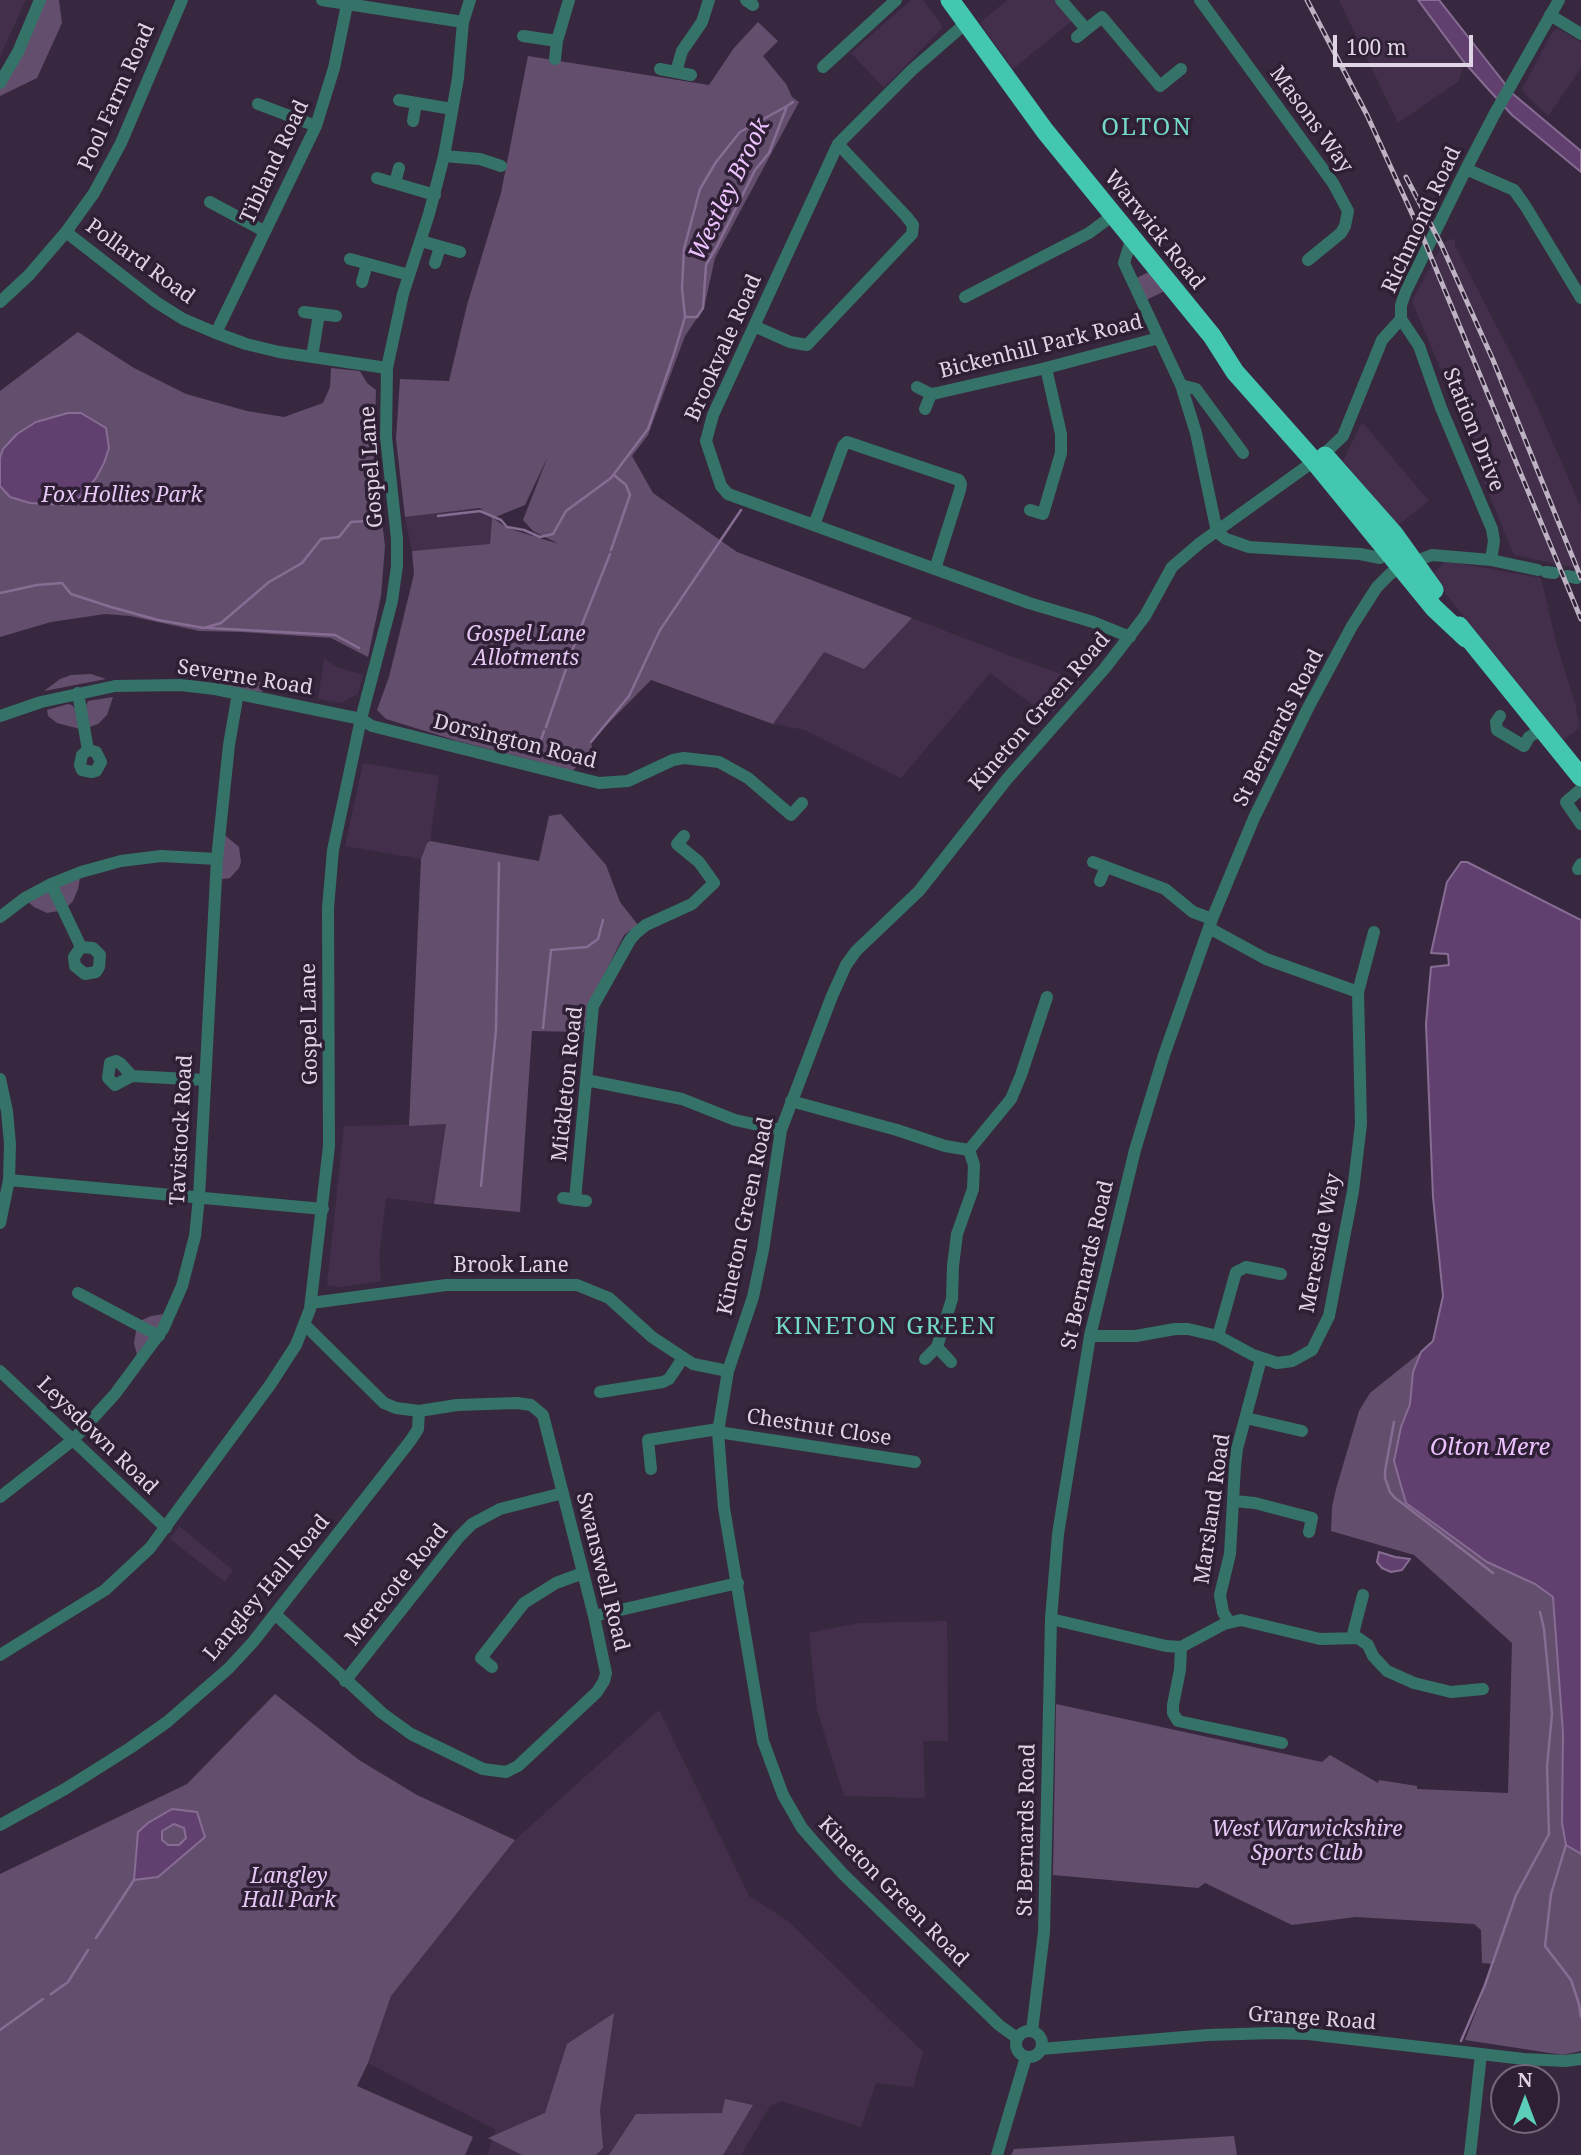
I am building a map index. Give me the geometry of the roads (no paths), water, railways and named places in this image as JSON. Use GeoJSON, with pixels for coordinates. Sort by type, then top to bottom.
{"type":"FeatureCollection","features":[{"type":"Feature","properties":{"kind":"highway","name":"Warwick Road"},"geometry":{"type":"LineString","coordinates":[[950,0],[1045,131],[1131,240],[1407,564],[1434,608],[1466,638],[1581,777]]}},
{"type":"Feature","properties":{"kind":"street"},"geometry":{"type":"LineString","coordinates":[[0,83],[18,52],[40,0]]}},
{"type":"Feature","properties":{"kind":"street","name":"Pool Farm Road"},"geometry":{"type":"LineString","coordinates":[[0,302],[29,275],[66,232],[94,193],[121,143],[182,0]]}},
{"type":"Feature","properties":{"kind":"street"},"geometry":{"type":"LineString","coordinates":[[321,0],[463,22]]}},
{"type":"Feature","properties":{"kind":"street","name":"Gospel Lane"},"geometry":{"type":"LineString","coordinates":[[0,1655],[105,1590],[139,1559],[166,1528],[270,1385],[296,1345],[311,1303],[330,1130],[329,896],[337,823],[392,601],[397,566],[397,539],[386,451],[387,368],[409,275],[435,195],[444,156],[463,41],[463,22],[470,0]]}},
{"type":"Feature","properties":{"kind":"street"},"geometry":{"type":"LineString","coordinates":[[555,59],[569,0]]}},
{"type":"Feature","properties":{"kind":"street"},"geometry":{"type":"LineString","coordinates":[[676,72],[682,51],[702,22],[709,0]]}},
{"type":"Feature","properties":{"kind":"street"},"geometry":{"type":"LineString","coordinates":[[823,67],[896,0]]}},
{"type":"Feature","properties":{"kind":"street"},"geometry":{"type":"LineString","coordinates":[[1062,0],[1081,33],[1102,17],[1160,86],[1181,69]]}},
{"type":"Feature","properties":{"kind":"street","name":"Masons Way"},"geometry":{"type":"LineString","coordinates":[[1200,0],[1333,183],[1348,211],[1341,233],[1308,260]]}},
{"type":"Feature","properties":{"kind":"street","name":"Richmond Road"},"geometry":{"type":"LineString","coordinates":[[1217,533],[1319,458],[1343,436],[1382,340],[1401,319],[1401,305],[1406,291],[1466,169],[1559,0]]}},
{"type":"Feature","properties":{"kind":"street","name":"Tibland Road"},"geometry":{"type":"LineString","coordinates":[[216,333],[316,126],[334,68],[348,3]]}},
{"type":"Feature","properties":{"kind":"street"},"geometry":{"type":"LineString","coordinates":[[1550,15],[1581,34]]}},
{"type":"Feature","properties":{"kind":"street","name":"Brookvale Road"},"geometry":{"type":"LineString","coordinates":[[966,23],[912,70],[838,144],[709,425],[706,440],[708,449],[721,486],[728,494],[1129,637]]}},
{"type":"Feature","properties":{"kind":"street"},"geometry":{"type":"LineString","coordinates":[[523,37],[558,41]]}},
{"type":"Feature","properties":{"kind":"street"},"geometry":{"type":"LineString","coordinates":[[660,69],[691,75]]}},
{"type":"Feature","properties":{"kind":"street"},"geometry":{"type":"LineString","coordinates":[[399,100],[452,109]]}},
{"type":"Feature","properties":{"kind":"street"},"geometry":{"type":"LineString","coordinates":[[413,121],[416,103]]}},
{"type":"Feature","properties":{"kind":"street"},"geometry":{"type":"LineString","coordinates":[[258,104],[316,126]]}},
{"type":"Feature","properties":{"kind":"street"},"geometry":{"type":"LineString","coordinates":[[754,326],[790,342],[807,345],[912,234],[913,225],[906,216],[838,144]]}},
{"type":"Feature","properties":{"kind":"street"},"geometry":{"type":"LineString","coordinates":[[444,156],[480,159],[501,166]]}},
{"type":"Feature","properties":{"kind":"street"},"geometry":{"type":"LineString","coordinates":[[395,183],[399,168]]}},
{"type":"Feature","properties":{"kind":"street"},"geometry":{"type":"LineString","coordinates":[[1466,169],[1514,190],[1581,299]]}},
{"type":"Feature","properties":{"kind":"street"},"geometry":{"type":"LineString","coordinates":[[377,178],[435,195]]}},
{"type":"Feature","properties":{"kind":"street"},"geometry":{"type":"LineString","coordinates":[[210,202],[264,231]]}},
{"type":"Feature","properties":{"kind":"street"},"geometry":{"type":"LineString","coordinates":[[965,297],[1089,233],[1112,216]]}},
{"type":"Feature","properties":{"kind":"street","name":"Pollard Road"},"geometry":{"type":"LineString","coordinates":[[66,232],[156,302],[183,319],[216,333],[257,347],[387,368]]}},
{"type":"Feature","properties":{"kind":"street"},"geometry":{"type":"LineString","coordinates":[[1131,240],[1124,263],[1181,385],[1196,433],[1217,533],[1226,539],[1255,548],[1360,554],[1380,558]]}},
{"type":"Feature","properties":{"kind":"street"},"geometry":{"type":"LineString","coordinates":[[421,241],[460,252]]}},
{"type":"Feature","properties":{"kind":"street"},"geometry":{"type":"LineString","coordinates":[[435,263],[440,247]]}},
{"type":"Feature","properties":{"kind":"street"},"geometry":{"type":"LineString","coordinates":[[350,259],[409,275]]}},
{"type":"Feature","properties":{"kind":"street"},"geometry":{"type":"LineString","coordinates":[[362,282],[367,264]]}},
{"type":"Feature","properties":{"kind":"street"},"geometry":{"type":"LineString","coordinates":[[304,312],[336,316]]}},
{"type":"Feature","properties":{"kind":"street"},"geometry":{"type":"LineString","coordinates":[[312,357],[318,314]]}},
{"type":"Feature","properties":{"kind":"street","name":"Station Drive"},"geometry":{"type":"LineString","coordinates":[[1401,319],[1419,346],[1441,408],[1492,530],[1494,541],[1491,560]]}},
{"type":"Feature","properties":{"kind":"street","name":"Bickenhill Park Road"},"geometry":{"type":"LineString","coordinates":[[917,387],[931,394],[1046,368],[1159,338]]}},
{"type":"Feature","properties":{"kind":"street"},"geometry":{"type":"LineString","coordinates":[[1030,510],[1043,514],[1061,453],[1060,434],[1046,368]]}},
{"type":"Feature","properties":{"kind":"street"},"geometry":{"type":"LineString","coordinates":[[1181,385],[1196,389],[1243,453]]}},
{"type":"Feature","properties":{"kind":"street","name":"Bickenhill Park Road"},"geometry":{"type":"LineString","coordinates":[[925,409],[931,394]]}},
{"type":"Feature","properties":{"kind":"street"},"geometry":{"type":"LineString","coordinates":[[814,525],[843,446],[848,442],[958,480],[961,484],[960,490],[935,569]]}},
{"type":"Feature","properties":{"kind":"street","name":"Kineton Green Road"},"geometry":{"type":"LineString","coordinates":[[1017,2038],[999,2025],[843,1874],[802,1828],[783,1795],[764,1741],[724,1508],[718,1431],[728,1371],[752,1297],[762,1250],[781,1130],[832,996],[851,958],[919,891],[1006,779],[1129,637],[1172,567],[1200,543],[1217,533]]}},
{"type":"Feature","properties":{"kind":"street"},"geometry":{"type":"LineString","coordinates":[[1407,564],[1426,556],[1441,554],[1491,560],[1546,572]]}},
{"type":"Feature","properties":{"kind":"street","name":"St Bernards Road"},"geometry":{"type":"LineString","coordinates":[[1031,2031],[1044,1932],[1051,1619],[1058,1534],[1090,1336],[1135,1150],[1164,1055],[1211,923],[1259,808],[1352,626],[1377,587],[1390,574],[1407,564]]}},
{"type":"Feature","properties":{"kind":"street","name":"Severne Road"},"geometry":{"type":"LineString","coordinates":[[0,716],[78,693],[115,686],[148,684],[180,685],[238,693],[362,719]]}},
{"type":"Feature","properties":{"kind":"street"},"geometry":{"type":"LineString","coordinates":[[78,693],[89,750]]}},
{"type":"Feature","properties":{"kind":"street","name":"Tavistock Road"},"geometry":{"type":"LineString","coordinates":[[0,1497],[73,1440],[115,1394],[159,1336],[182,1286],[195,1236],[199,1197],[217,859],[229,745],[238,693]]}},
{"type":"Feature","properties":{"kind":"street"},"geometry":{"type":"LineString","coordinates":[[1500,716],[1496,722],[1497,730],[1524,746],[1529,737],[1542,729]]}},
{"type":"Feature","properties":{"kind":"street","name":"Dorsington Road"},"geometry":{"type":"LineString","coordinates":[[362,719],[372,726],[599,783],[628,781],[673,760],[684,758],[719,762],[748,778],[791,815],[802,803]]}},
{"type":"Feature","properties":{"kind":"street"},"geometry":{"type":"LineString","coordinates":[[1581,789],[1566,802],[1581,824]]}},
{"type":"Feature","properties":{"kind":"street","name":"Mickleton Road"},"geometry":{"type":"LineString","coordinates":[[575,1199],[593,1006],[630,940],[646,925],[692,904],[714,883],[699,862],[677,844],[684,836]]}},
{"type":"Feature","properties":{"kind":"street"},"geometry":{"type":"LineString","coordinates":[[0,917],[25,898],[81,872],[137,858],[161,856],[217,859]]}},
{"type":"Feature","properties":{"kind":"street"},"geometry":{"type":"LineString","coordinates":[[1100,881],[1099,864],[1165,889],[1193,912],[1266,959],[1358,992]]}},
{"type":"Feature","properties":{"kind":"street"},"geometry":{"type":"LineString","coordinates":[[51,884],[81,947]]}},
{"type":"Feature","properties":{"kind":"street","name":"Mereside Way"},"geometry":{"type":"LineString","coordinates":[[1090,1336],[1136,1336],[1188,1329],[1218,1336],[1261,1359],[1277,1363],[1302,1357],[1312,1350],[1329,1316],[1353,1191],[1361,1124],[1358,992],[1374,932]]}},
{"type":"Feature","properties":{"kind":"street"},"geometry":{"type":"LineString","coordinates":[[969,1150],[1011,1099],[1047,997]]}},
{"type":"Feature","properties":{"kind":"street"},"geometry":{"type":"LineString","coordinates":[[132,1076],[205,1080]]}},
{"type":"Feature","properties":{"kind":"street"},"geometry":{"type":"LineString","coordinates":[[0,1079],[9,1133],[9,1180],[0,1223]]}},
{"type":"Feature","properties":{"kind":"street"},"geometry":{"type":"LineString","coordinates":[[586,1080],[682,1099],[735,1120],[781,1130]]}},
{"type":"Feature","properties":{"kind":"street"},"geometry":{"type":"LineString","coordinates":[[790,1101],[945,1146],[969,1150]]}},
{"type":"Feature","properties":{"kind":"street"},"geometry":{"type":"LineString","coordinates":[[925,1359],[937,1347],[952,1299],[955,1246],[973,1189],[974,1165],[969,1150]]}},
{"type":"Feature","properties":{"kind":"street"},"geometry":{"type":"LineString","coordinates":[[9,1180],[323,1209]]}},
{"type":"Feature","properties":{"kind":"street"},"geometry":{"type":"LineString","coordinates":[[1218,1336],[1236,1272],[1246,1267],[1274,1269]]}},
{"type":"Feature","properties":{"kind":"street","name":"Brook Lane"},"geometry":{"type":"LineString","coordinates":[[311,1303],[421,1287],[567,1283],[596,1291],[608,1298],[631,1320],[692,1364],[728,1371]]}},
{"type":"Feature","properties":{"kind":"street"},"geometry":{"type":"LineString","coordinates":[[78,1293],[159,1336]]}},
{"type":"Feature","properties":{"kind":"street","name":"Swanswell Road"},"geometry":{"type":"LineString","coordinates":[[275,1614],[366,1700],[411,1734],[483,1769],[506,1772],[518,1766],[597,1692],[604,1681],[606,1666],[543,1415],[531,1405],[495,1403],[419,1411],[396,1408],[384,1403],[304,1324]]}},
{"type":"Feature","properties":{"kind":"street"},"geometry":{"type":"LineString","coordinates":[[937,1347],[951,1362]]}},
{"type":"Feature","properties":{"kind":"street"},"geometry":{"type":"LineString","coordinates":[[600,1392],[663,1382],[669,1379],[683,1358]]}},
{"type":"Feature","properties":{"kind":"street","name":"Marsland Road"},"geometry":{"type":"LineString","coordinates":[[1229,1622],[1223,1612],[1220,1595],[1230,1554],[1237,1449],[1261,1359]]}},
{"type":"Feature","properties":{"kind":"street","name":"Leysdown Road"},"geometry":{"type":"LineString","coordinates":[[0,1371],[166,1528]]}},
{"type":"Feature","properties":{"kind":"street","name":"Langley Hall Road"},"geometry":{"type":"LineString","coordinates":[[0,1825],[65,1790],[167,1723],[229,1668],[275,1614],[411,1440],[418,1429],[419,1411]]}},
{"type":"Feature","properties":{"kind":"street"},"geometry":{"type":"LineString","coordinates":[[1246,1418],[1301,1431]]}},
{"type":"Feature","properties":{"kind":"street","name":"Chestnut Close"},"geometry":{"type":"LineString","coordinates":[[651,1469],[648,1440],[718,1431],[915,1462]]}},
{"type":"Feature","properties":{"kind":"street","name":"Merecote Road"},"geometry":{"type":"LineString","coordinates":[[345,1681],[458,1537],[472,1524],[499,1509],[563,1493]]}},
{"type":"Feature","properties":{"kind":"street"},"geometry":{"type":"LineString","coordinates":[[1234,1501],[1255,1503],[1312,1518],[1309,1532]]}},
{"type":"Feature","properties":{"kind":"street"},"geometry":{"type":"LineString","coordinates":[[492,1667],[481,1658],[524,1603],[556,1583],[583,1573]]}},
{"type":"Feature","properties":{"kind":"street"},"geometry":{"type":"LineString","coordinates":[[594,1616],[738,1583]]}},
{"type":"Feature","properties":{"kind":"street"},"geometry":{"type":"LineString","coordinates":[[1352,1638],[1363,1595]]}},
{"type":"Feature","properties":{"kind":"street"},"geometry":{"type":"LineString","coordinates":[[1051,1619],[1166,1646],[1181,1647],[1229,1622],[1241,1620],[1320,1639],[1362,1639],[1387,1671],[1414,1683],[1451,1698],[1483,1689]]}},
{"type":"Feature","properties":{"kind":"street"},"geometry":{"type":"LineString","coordinates":[[1181,1647],[1180,1670],[1173,1705],[1173,1713],[1178,1721],[1282,1743]]}},
{"type":"Feature","properties":{"kind":"street"},"geometry":{"type":"LineString","coordinates":[[1031,2031],[1041,2039],[1041,2049],[1032,2057],[1026,2057],[1016,2048],[1017,2038],[1023,2032],[1031,2031]]}},
{"type":"Feature","properties":{"kind":"street","name":"Grange Road"},"geometry":{"type":"LineString","coordinates":[[1041,2049],[1208,2035],[1273,2033],[1308,2034],[1545,2061],[1581,2059]]}},
{"type":"Feature","properties":{"kind":"street"},"geometry":{"type":"LineString","coordinates":[[1470,2155],[1481,2054]]}},
{"type":"Feature","properties":{"kind":"street"},"geometry":{"type":"LineString","coordinates":[[997,2155],[1026,2057]]}},
{"type":"Feature","properties":{"kind":"water"},"geometry":{"type":"Polygon","coordinates":[[[1418,0],[1439,0],[1513,94],[1581,151],[1581,172],[1512,115],[1464,62],[1418,0]]]}},
{"type":"Feature","properties":{"kind":"water"},"geometry":{"type":"Polygon","coordinates":[[[68,413],[81,413],[106,428],[109,448],[96,478],[76,502],[66,505],[30,503],[10,497],[0,486],[0,458],[3,449],[17,434],[36,422],[68,413]]]}},
{"type":"Feature","properties":{"kind":"water","name":"Olton Mere"},"geometry":{"type":"Polygon","coordinates":[[[1461,862],[1467,862],[1581,920],[1581,1854],[1566,1845],[1562,1823],[1563,1733],[1553,1597],[1535,1584],[1487,1562],[1406,1503],[1394,1461],[1401,1427],[1410,1404],[1413,1372],[1421,1352],[1433,1341],[1443,1296],[1433,1197],[1426,1024],[1431,967],[1449,965],[1448,954],[1431,953],[1447,882],[1461,862]]]}},
{"type":"Feature","properties":{"kind":"water"},"geometry":{"type":"Polygon","coordinates":[[[1379,1552],[1410,1559],[1402,1570],[1391,1572],[1377,1562],[1379,1552]]]}},
{"type":"Feature","properties":{"kind":"water"},"geometry":{"type":"Polygon","coordinates":[[[172,1809],[197,1812],[205,1837],[158,1877],[134,1880],[138,1832],[172,1809]],[[174,1824],[162,1831],[162,1840],[168,1845],[179,1845],[186,1838],[184,1828],[174,1824]]]}},
{"type":"Feature","properties":{"kind":"waterway","name":"Westley Brook"},"geometry":{"type":"LineString","coordinates":[[685,317],[697,317],[703,308],[706,265],[755,170],[769,153],[787,106],[793,102]]}},
{"type":"Feature","properties":{"kind":"waterway","name":"Westley Brook"},"geometry":{"type":"LineString","coordinates":[[438,516],[480,511],[501,520],[507,527],[540,537],[553,534],[566,511],[611,478],[648,429],[673,357],[685,317],[682,288],[684,249],[700,189],[716,162],[740,132],[787,106]]}},
{"type":"Feature","properties":{"kind":"waterway"},"geometry":{"type":"LineString","coordinates":[[611,550],[630,495],[626,485],[614,475]]}},
{"type":"Feature","properties":{"kind":"waterway"},"geometry":{"type":"LineString","coordinates":[[591,742],[629,696],[660,630],[741,510]]}},
{"type":"Feature","properties":{"kind":"waterway","name":"Westley Brook"},"geometry":{"type":"LineString","coordinates":[[0,593],[62,583],[71,594],[111,607],[158,620],[204,628],[221,623],[269,582],[302,563],[321,539],[339,537],[351,522],[382,520]]}},
{"type":"Feature","properties":{"kind":"waterway"},"geometry":{"type":"LineString","coordinates":[[546,727],[577,637],[610,554]]}},
{"type":"Feature","properties":{"kind":"waterway"},"geometry":{"type":"LineString","coordinates":[[208,628],[335,635],[359,648]]}},
{"type":"Feature","properties":{"kind":"waterway"},"geometry":{"type":"LineString","coordinates":[[536,755],[544,731]]}},
{"type":"Feature","properties":{"kind":"waterway"},"geometry":{"type":"LineString","coordinates":[[481,1186],[496,1029],[499,863]]}},
{"type":"Feature","properties":{"kind":"waterway"},"geometry":{"type":"LineString","coordinates":[[543,1028],[551,950],[587,947],[598,939],[603,920]]}},
{"type":"Feature","properties":{"kind":"waterway"},"geometry":{"type":"LineString","coordinates":[[1394,1422],[1385,1471],[1390,1492],[1493,1573]]}},
{"type":"Feature","properties":{"kind":"waterway"},"geometry":{"type":"LineString","coordinates":[[1461,2041],[1485,1985],[1516,1895],[1549,1834],[1547,1767],[1552,1714],[1540,1612]]}},
{"type":"Feature","properties":{"kind":"waterway"},"geometry":{"type":"LineString","coordinates":[[1566,1845],[1551,1894],[1545,1946],[1571,1980],[1581,2017]]}},
{"type":"Feature","properties":{"kind":"waterway"},"geometry":{"type":"LineString","coordinates":[[96,1938],[134,1880]]}},
{"type":"Feature","properties":{"kind":"waterway"},"geometry":{"type":"LineString","coordinates":[[51,1994],[68,1982],[88,1950]]}},
{"type":"Feature","properties":{"kind":"waterway"},"geometry":{"type":"LineString","coordinates":[[0,2030],[43,1999]]}},
{"type":"Feature","properties":{"kind":"railway"},"geometry":{"type":"LineString","coordinates":[[1307,0],[1367,115],[1424,240],[1581,619]]}},
{"type":"Feature","properties":{"kind":"railway"},"geometry":{"type":"LineString","coordinates":[[1406,177],[1442,246],[1493,360],[1581,578]]}},
{"type":"Feature","properties":{"kind":"district","name":"OLTON"},"geometry":{"type":"Point","coordinates":[1147,128]}},
{"type":"Feature","properties":{"kind":"district","name":"KINETON GREEN"},"geometry":{"type":"Point","coordinates":[886,1327]}},
{"type":"Feature","properties":{"kind":"park label","name":"Fox Hollies Park"},"geometry":{"type":"Point","coordinates":[122,496]}},
{"type":"Feature","properties":{"kind":"park label","name":"Gospel Lane Allotments"},"geometry":{"type":"Point","coordinates":[526,647]}},
{"type":"Feature","properties":{"kind":"park label","name":"West Warwickshire Sports Club"},"geometry":{"type":"Point","coordinates":[1307,1842]}},
{"type":"Feature","properties":{"kind":"park label","name":"Langley Hall Park"},"geometry":{"type":"Point","coordinates":[289,1889]}}]}
